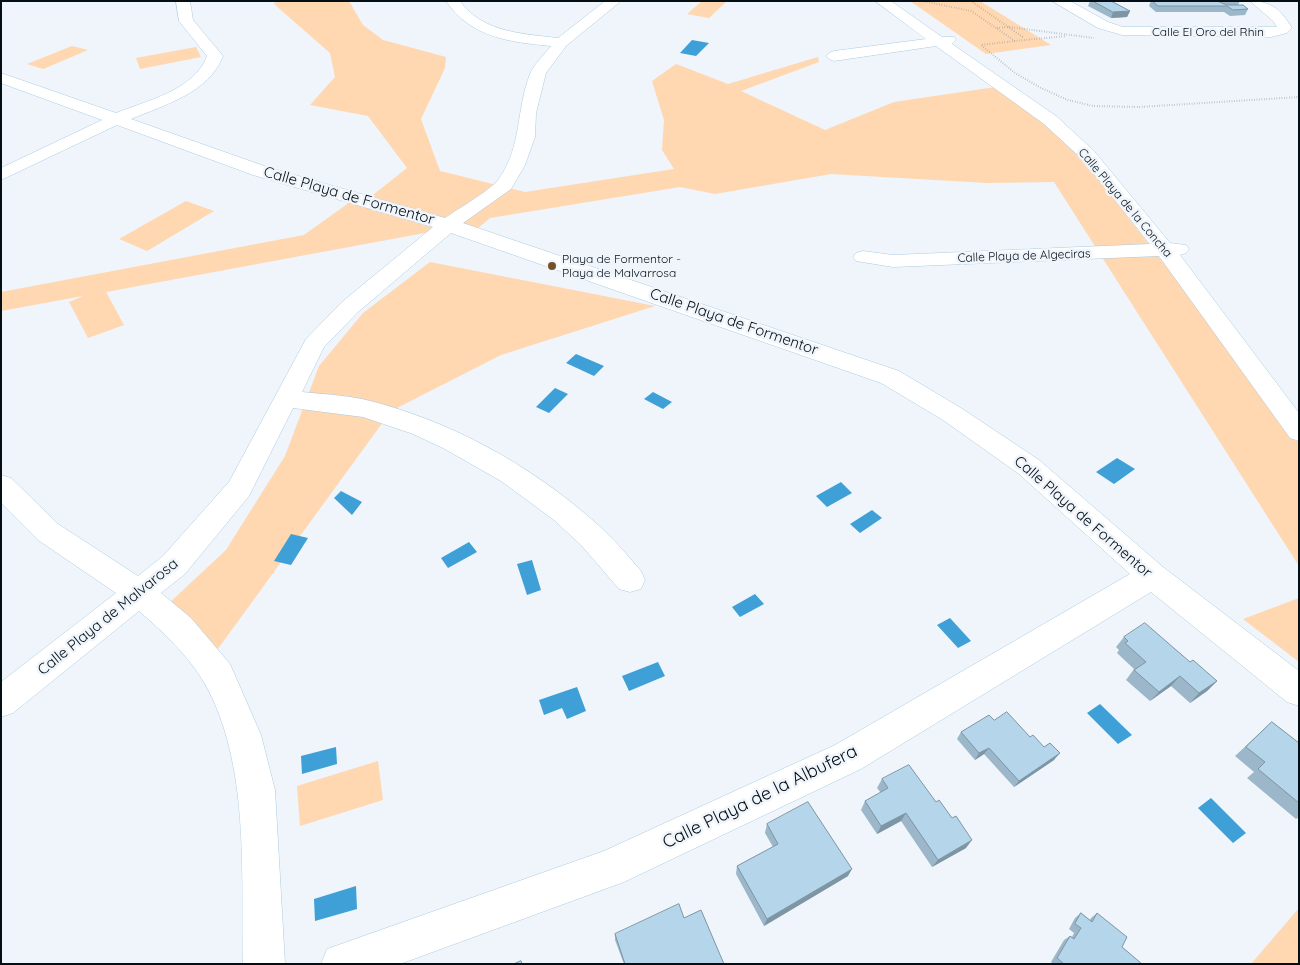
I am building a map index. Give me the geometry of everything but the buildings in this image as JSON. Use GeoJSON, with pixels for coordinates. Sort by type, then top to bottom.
{"type":"FeatureCollection","features":[{"type":"Feature","properties":{"kind":"street"},"geometry":{"type":"LineString","coordinates":[[1,175],[117,119],[182,91],[200,79],[211,67],[215,56],[186,21],[183,1]]}},
{"type":"Feature","properties":{"kind":"street"},"geometry":{"type":"LineString","coordinates":[[453,1],[457,10],[470,22],[493,31],[518,37],[561,43]]}},
{"type":"Feature","properties":{"kind":"street","name":"Calle Playa de Malvarosa"},"geometry":{"type":"LineString","coordinates":[[1,702],[174,565],[239,489],[314,344],[350,307],[448,225],[504,184],[516,165],[526,137],[528,114],[538,74],[561,43],[582,24],[614,1]]}},
{"type":"Feature","properties":{"kind":"street","name":"Calle Playa de la Concha"},"geometry":{"type":"LineString","coordinates":[[882,1],[946,40]]}},
{"type":"Feature","properties":{"kind":"street","name":"Calle Playa de la Concha"},"geometry":{"type":"LineString","coordinates":[[899,1],[946,40],[1050,120],[1088,156],[1175,249],[1299,404]]}},
{"type":"Feature","properties":{"kind":"street","name":"Calle El Oro del Rhin"},"geometry":{"type":"LineString","coordinates":[[1059,1],[1113,29],[1130,32],[1271,33],[1282,30],[1284,28],[1282,21],[1257,1]]}},
{"type":"Feature","properties":{"kind":"street"},"geometry":{"type":"LineString","coordinates":[[834,56],[946,40]]}},
{"type":"Feature","properties":{"kind":"street","name":"Calle Playa de Formentor"},"geometry":{"type":"LineString","coordinates":[[1,78],[260,171],[448,225],[793,342],[890,377],[952,414],[1029,468],[1152,576],[1299,691]]}},
{"type":"Feature","properties":{"kind":"street","name":"Calle Playa de la Concha"},"geometry":{"type":"LineString","coordinates":[[1175,249],[1299,432]]}},
{"type":"Feature","properties":{"kind":"street","name":"Calle Playa de Algeciras"},"geometry":{"type":"LineString","coordinates":[[863,257],[893,261],[1175,249]]}},
{"type":"Feature","properties":{"kind":"street"},"geometry":{"type":"LineString","coordinates":[[284,399],[363,408],[436,433],[480,456],[542,494],[588,533],[630,580]]}},
{"type":"Feature","properties":{"kind":"street"},"geometry":{"type":"LineString","coordinates":[[1,485],[48,532],[140,593],[180,628],[218,674],[244,735],[257,790],[264,964]]}},
{"type":"Feature","properties":{"kind":"street","name":"Calle Playa de la Albufera"},"geometry":{"type":"LineString","coordinates":[[342,964],[610,868],[848,757],[1152,576]]}},
{"type":"Feature","properties":{"kind":"path"},"geometry":{"type":"LineString","coordinates":[[922,1],[971,11],[1015,41]]}},
{"type":"Feature","properties":{"kind":"path"},"geometry":{"type":"LineString","coordinates":[[971,1],[1025,38]]}},
{"type":"Feature","properties":{"kind":"path"},"geometry":{"type":"LineString","coordinates":[[997,28],[1009,27]]}},
{"type":"Feature","properties":{"kind":"path"},"geometry":{"type":"LineString","coordinates":[[1069,35],[1049,39],[1025,38],[981,45],[1001,63],[1052,94],[1082,104],[1145,107],[1299,97]]}},
{"type":"Feature","properties":{"kind":"shaded area"},"geometry":{"type":"Polygon","coordinates":[[[276,1],[349,1],[363,25],[383,40],[446,57],[445,68],[421,119],[440,171],[525,192],[674,169],[662,150],[664,120],[652,81],[676,64],[728,84],[818,57],[819,62],[741,91],[825,130],[894,102],[996,87],[1050,125],[1081,156],[1299,439],[1299,566],[1054,182],[987,183],[831,174],[715,194],[680,187],[490,218],[477,229],[369,198],[407,168],[368,116],[310,105],[335,77],[330,53],[274,4],[276,1]]]}},
{"type":"Feature","properties":{"kind":"shaded area"},"geometry":{"type":"Polygon","coordinates":[[[702,1],[727,1],[709,18],[687,14],[702,1]]]}},
{"type":"Feature","properties":{"kind":"shaded area"},"geometry":{"type":"Polygon","coordinates":[[[910,1],[980,1],[1051,45],[986,54],[910,1]]]}},
{"type":"Feature","properties":{"kind":"shaded area"},"geometry":{"type":"Polygon","coordinates":[[[72,46],[88,50],[43,69],[27,64],[72,46]]]}},
{"type":"Feature","properties":{"kind":"shaded area"},"geometry":{"type":"Polygon","coordinates":[[[196,47],[201,57],[140,69],[136,58],[196,47]]]}},
{"type":"Feature","properties":{"kind":"shaded area"},"geometry":{"type":"Polygon","coordinates":[[[186,201],[214,211],[147,251],[119,239],[186,201]]]}},
{"type":"Feature","properties":{"kind":"shaded area"},"geometry":{"type":"Polygon","coordinates":[[[350,202],[441,230],[106,292],[124,325],[88,338],[69,302],[83,296],[1,311],[1,292],[304,235],[350,202]]]}},
{"type":"Feature","properties":{"kind":"shaded area"},"geometry":{"type":"Polygon","coordinates":[[[430,262],[655,306],[501,355],[391,411],[212,657],[166,606],[226,550],[285,456],[319,366],[363,313],[430,262]]]}},
{"type":"Feature","properties":{"kind":"shaded area"},"geometry":{"type":"Polygon","coordinates":[[[1299,598],[1299,662],[1243,619],[1299,598]]]}},
{"type":"Feature","properties":{"kind":"shaded area"},"geometry":{"type":"Polygon","coordinates":[[[378,761],[383,800],[300,826],[297,786],[378,761]]]}},
{"type":"Feature","properties":{"kind":"shaded area"},"geometry":{"type":"Polygon","coordinates":[[[1299,908],[1299,964],[1251,964],[1299,908]]]}},
{"type":"Feature","properties":{"kind":"water"},"geometry":{"type":"Polygon","coordinates":[[[692,40],[709,43],[696,56],[680,53],[692,40]]]}},
{"type":"Feature","properties":{"kind":"water"},"geometry":{"type":"Polygon","coordinates":[[[576,354],[604,366],[594,376],[566,363],[576,354]]]}},
{"type":"Feature","properties":{"kind":"water"},"geometry":{"type":"Polygon","coordinates":[[[555,388],[568,394],[549,413],[536,407],[555,388]]]}},
{"type":"Feature","properties":{"kind":"water"},"geometry":{"type":"Polygon","coordinates":[[[653,392],[672,402],[663,409],[644,399],[653,392]]]}},
{"type":"Feature","properties":{"kind":"water"},"geometry":{"type":"Polygon","coordinates":[[[1117,458],[1135,469],[1114,484],[1096,472],[1117,458]]]}},
{"type":"Feature","properties":{"kind":"water"},"geometry":{"type":"Polygon","coordinates":[[[841,482],[852,493],[827,507],[816,496],[841,482]]]}},
{"type":"Feature","properties":{"kind":"water"},"geometry":{"type":"Polygon","coordinates":[[[341,491],[362,502],[352,515],[334,498],[341,491]]]}},
{"type":"Feature","properties":{"kind":"water"},"geometry":{"type":"Polygon","coordinates":[[[872,510],[882,518],[860,533],[850,524],[872,510]]]}},
{"type":"Feature","properties":{"kind":"water"},"geometry":{"type":"Polygon","coordinates":[[[291,534],[308,538],[291,565],[274,561],[291,534]]]}},
{"type":"Feature","properties":{"kind":"water"},"geometry":{"type":"Polygon","coordinates":[[[469,542],[477,552],[448,568],[441,558],[469,542]]]}},
{"type":"Feature","properties":{"kind":"water"},"geometry":{"type":"Polygon","coordinates":[[[532,560],[541,590],[527,595],[517,564],[532,560]]]}},
{"type":"Feature","properties":{"kind":"water"},"geometry":{"type":"Polygon","coordinates":[[[755,594],[764,604],[740,617],[732,607],[755,594]]]}},
{"type":"Feature","properties":{"kind":"water"},"geometry":{"type":"Polygon","coordinates":[[[950,618],[971,641],[958,648],[937,625],[950,618]]]}},
{"type":"Feature","properties":{"kind":"water"},"geometry":{"type":"Polygon","coordinates":[[[658,662],[665,676],[629,691],[622,676],[658,662]]]}},
{"type":"Feature","properties":{"kind":"water"},"geometry":{"type":"Polygon","coordinates":[[[577,687],[586,711],[567,719],[562,708],[544,715],[539,700],[577,687]]]}},
{"type":"Feature","properties":{"kind":"water"},"geometry":{"type":"Polygon","coordinates":[[[1100,704],[1132,735],[1118,744],[1087,713],[1100,704]]]}},
{"type":"Feature","properties":{"kind":"water"},"geometry":{"type":"Polygon","coordinates":[[[336,747],[337,764],[302,774],[301,756],[336,747]]]}},
{"type":"Feature","properties":{"kind":"water"},"geometry":{"type":"Polygon","coordinates":[[[1211,798],[1246,833],[1233,843],[1198,808],[1211,798]]]}},
{"type":"Feature","properties":{"kind":"water"},"geometry":{"type":"Polygon","coordinates":[[[356,886],[357,909],[315,921],[314,899],[356,886]]]}},
{"type":"Feature","properties":{"kind":"place","name":"Playa de Formentor - Playa de Malvarrosa"},"geometry":{"type":"Point","coordinates":[552,266]}}]}
